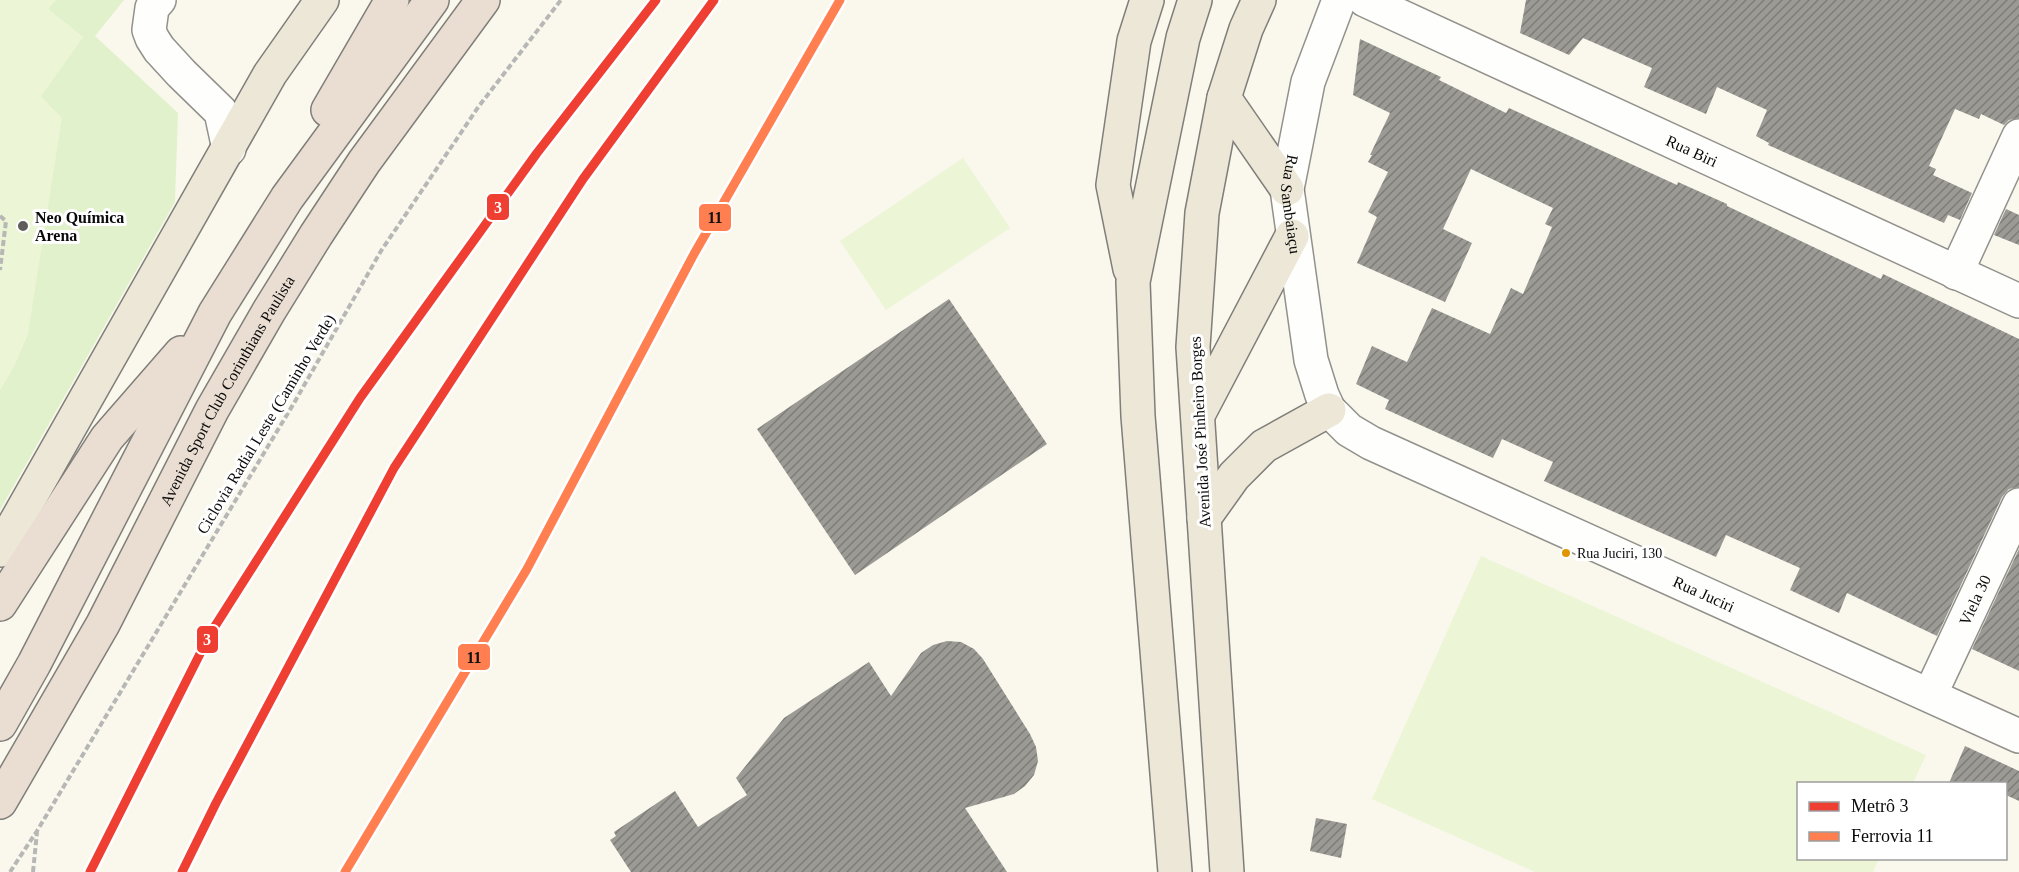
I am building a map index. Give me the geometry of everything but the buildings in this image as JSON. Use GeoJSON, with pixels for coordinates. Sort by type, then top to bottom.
{"type":"FeatureCollection","features":[{"type":"Feature","properties":{"kind":"highway"},"geometry":{"type":"LineString","coordinates":[[287,198],[323,118],[392,0]]}},
{"type":"Feature","properties":{"kind":"highway"},"geometry":{"type":"LineString","coordinates":[[0,724],[44,644],[215,313],[287,198],[432,0]]}},
{"type":"Feature","properties":{"kind":"highway","name":"Avenida Sport Club Corinthians Paulista"},"geometry":{"type":"LineString","coordinates":[[0,802],[103,624],[212,410],[275,302],[364,162],[483,0]]}},
{"type":"Feature","properties":{"kind":"highway"},"geometry":{"type":"LineString","coordinates":[[0,604],[107,438],[215,313]]}},
{"type":"Feature","properties":{"kind":"main road"},"geometry":{"type":"LineString","coordinates":[[0,550],[270,74],[322,0]]}},
{"type":"Feature","properties":{"kind":"main road"},"geometry":{"type":"LineString","coordinates":[[1147,0],[1134,41],[1113,185],[1133,282],[1137,416],[1175,872]]}},
{"type":"Feature","properties":{"kind":"main road"},"geometry":{"type":"LineString","coordinates":[[1133,282],[1183,38],[1195,0]]}},
{"type":"Feature","properties":{"kind":"main road","name":"Avenida José Pinheiro Borges"},"geometry":{"type":"LineString","coordinates":[[1227,872],[1193,347],[1202,213],[1224,98],[1246,29],[1259,0]]}},
{"type":"Feature","properties":{"kind":"main road"},"geometry":{"type":"LineString","coordinates":[[1224,98],[1287,189]]}},
{"type":"Feature","properties":{"kind":"main road"},"geometry":{"type":"LineString","coordinates":[[1198,415],[1292,236]]}},
{"type":"Feature","properties":{"kind":"main road"},"geometry":{"type":"LineString","coordinates":[[1204,518],[1234,476],[1264,446],[1329,410]]}},
{"type":"Feature","properties":{"kind":"street"},"geometry":{"type":"LineString","coordinates":[[159,0],[152,8],[149,30],[152,38],[174,65],[221,112],[229,149]]}},
{"type":"Feature","properties":{"kind":"street","name":"Rua Sambaiaçu"},"geometry":{"type":"LineString","coordinates":[[1329,410],[1311,360],[1287,189],[1308,82],[1339,0]]}},
{"type":"Feature","properties":{"kind":"street","name":"Rua Biri"},"geometry":{"type":"LineString","coordinates":[[1365,0],[2019,301]]}},
{"type":"Feature","properties":{"kind":"street"},"geometry":{"type":"LineString","coordinates":[[1956,273],[2019,136]]}},
{"type":"Feature","properties":{"kind":"street","name":"Rua Juciri"},"geometry":{"type":"LineString","coordinates":[[1329,410],[1349,430],[1371,443],[2019,736]]}},
{"type":"Feature","properties":{"kind":"street","name":"Viela 30"},"geometry":{"type":"LineString","coordinates":[[1930,695],[2019,505]]}},
{"type":"Feature","properties":{"kind":"path","name":"Ciclovia Radial Leste (Caminho Verde)"},"geometry":{"type":"LineString","coordinates":[[10,872],[37,831],[294,403],[381,251],[479,106],[561,0]]}},
{"type":"Feature","properties":{"kind":"path"},"geometry":{"type":"LineString","coordinates":[[0,216],[6,221],[0,270]]}},
{"type":"Feature","properties":{"kind":"path"},"geometry":{"type":"LineString","coordinates":[[33,872],[37,831]]}},
{"type":"Feature","properties":{"kind":"green space","name":"Neo Química Arena"},"geometry":{"type":"Polygon","coordinates":[[[0,0],[56,0],[48,9],[83,37],[41,96],[62,118],[28,334],[0,390],[0,0]]]}},
{"type":"Feature","properties":{"kind":"green space"},"geometry":{"type":"Polygon","coordinates":[[[56,0],[124,0],[95,36],[178,113],[175,202],[0,510],[0,390],[28,334],[41,96],[83,37],[48,9],[56,0]]]}},
{"type":"Feature","properties":{"kind":"green space"},"geometry":{"type":"Polygon","coordinates":[[[963,158],[1010,228],[886,310],[840,241],[963,158]]]}},
{"type":"Feature","properties":{"kind":"green space"},"geometry":{"type":"Polygon","coordinates":[[[1481,556],[1926,755],[1913,782],[1797,782],[1797,860],[1879,860],[1873,872],[1535,872],[1372,799],[1481,556]]]}},
{"type":"Feature","properties":{"kind":"metro line","name":"3"},"geometry":{"type":"LineString","coordinates":[[90,872],[210,634],[360,398],[537,153],[656,0]]}},
{"type":"Feature","properties":{"kind":"metro line","name":"3"},"geometry":{"type":"LineString","coordinates":[[182,872],[216,803],[394,468],[583,179],[714,0]]}},
{"type":"Feature","properties":{"kind":"rail line","name":"11"},"geometry":{"type":"LineString","coordinates":[[345,872],[527,569],[694,254],[840,0]]}},
{"type":"Feature","properties":{"kind":"place","name":"Neo Química Arena"},"geometry":{"type":"Point","coordinates":[23,226]}},
{"type":"Feature","properties":{"kind":"place","name":"Rua Juciri, 130"},"geometry":{"type":"Point","coordinates":[1566,553]}}]}
